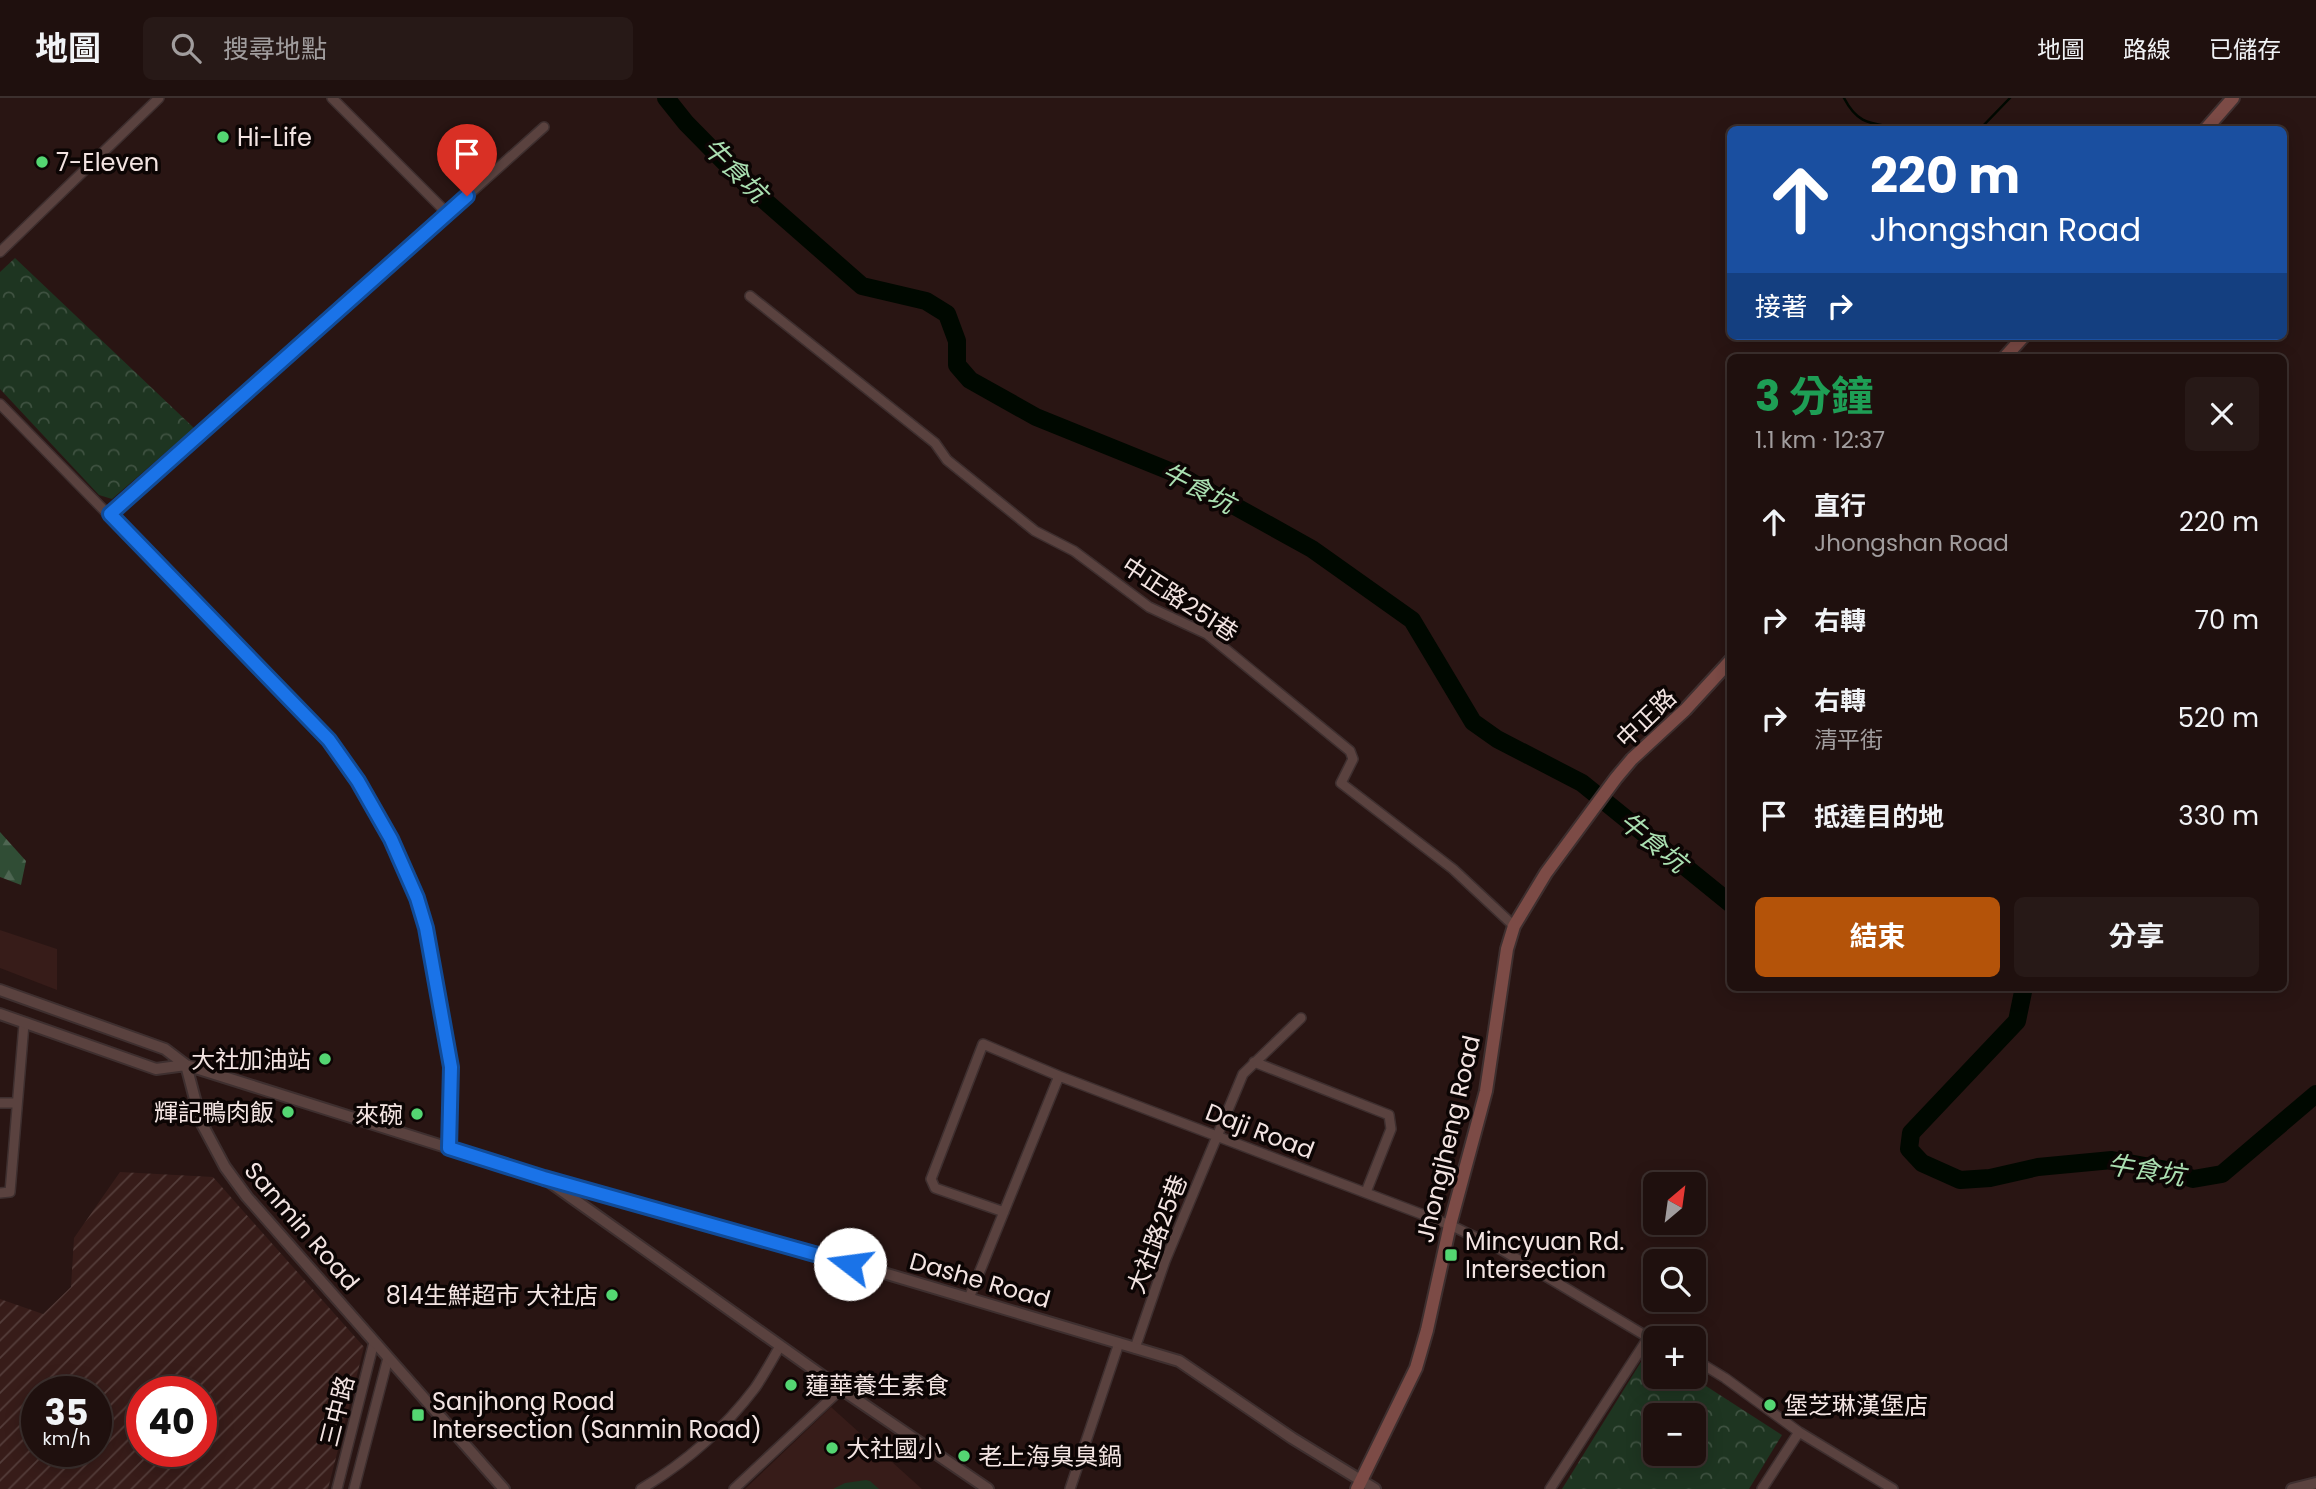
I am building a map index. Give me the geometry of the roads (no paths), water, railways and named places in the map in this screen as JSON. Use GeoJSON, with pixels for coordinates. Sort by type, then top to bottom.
{"type":"FeatureCollection","features":[{"type":"Feature","properties":{"kind":"main road"},"geometry":{"type":"LineString","coordinates":[[2208,126],[2233,98]]}},
{"type":"Feature","properties":{"kind":"main road"},"geometry":{"type":"LineString","coordinates":[[2008,354],[2020,340]]}},
{"type":"Feature","properties":{"kind":"main road","name":"中正路"},"geometry":{"type":"LineString","coordinates":[[1593,809],[1632,759],[1685,710],[1727,664]]}},
{"type":"Feature","properties":{"kind":"main road","name":"Jhongjheng Road"},"geometry":{"type":"LineString","coordinates":[[1359,1485],[1416,1368],[1427,1330],[1450,1225],[1486,1091],[1507,949],[1514,926],[1546,873],[1593,809]]}},
{"type":"Feature","properties":{"kind":"street"},"geometry":{"type":"LineString","coordinates":[[0,252],[159,98]]}},
{"type":"Feature","properties":{"kind":"street"},"geometry":{"type":"LineString","coordinates":[[332,98],[447,213]]}},
{"type":"Feature","properties":{"kind":"street"},"geometry":{"type":"LineString","coordinates":[[110,514],[544,127]]}},
{"type":"Feature","properties":{"kind":"street","name":"中正路251巷"},"geometry":{"type":"LineString","coordinates":[[750,296],[935,443],[947,460],[1035,531],[1074,551],[1149,607],[1207,634],[1350,751],[1353,759],[1341,783],[1453,869],[1514,926]]}},
{"type":"Feature","properties":{"kind":"street"},"geometry":{"type":"LineString","coordinates":[[0,404],[329,740],[358,781],[391,839],[417,898],[433,960],[451,1067],[449,1148]]}},
{"type":"Feature","properties":{"kind":"street"},"geometry":{"type":"LineString","coordinates":[[0,990],[165,1049],[186,1065]]}},
{"type":"Feature","properties":{"kind":"street"},"geometry":{"type":"LineString","coordinates":[[0,1014],[156,1069],[186,1065]]}},
{"type":"Feature","properties":{"kind":"street","name":"大社路25巷"},"geometry":{"type":"LineString","coordinates":[[1135,1348],[1165,1261],[1243,1074],[1301,1018]]}},
{"type":"Feature","properties":{"kind":"street"},"geometry":{"type":"LineString","coordinates":[[5,1192],[24,1024]]}},
{"type":"Feature","properties":{"kind":"street","name":"Daji Road"},"geometry":{"type":"LineString","coordinates":[[1004,1212],[935,1188],[931,1179],[983,1044],[1059,1076],[1450,1225],[1502,1250],[1643,1335]]}},
{"type":"Feature","properties":{"kind":"street"},"geometry":{"type":"LineString","coordinates":[[1254,1062],[1389,1115],[1391,1129],[1366,1192]]}},
{"type":"Feature","properties":{"kind":"street","name":"Dashe Road"},"geometry":{"type":"LineString","coordinates":[[186,1065],[544,1178],[969,1298],[1179,1361],[1359,1485],[1375,1489]]}},
{"type":"Feature","properties":{"kind":"street","name":"Sanmin Road"},"geometry":{"type":"LineString","coordinates":[[186,1065],[201,1122],[225,1167],[247,1198],[504,1489]]}},
{"type":"Feature","properties":{"kind":"street"},"geometry":{"type":"LineString","coordinates":[[969,1298],[1059,1076]]}},
{"type":"Feature","properties":{"kind":"street"},"geometry":{"type":"LineString","coordinates":[[0,1103],[17,1103]]}},
{"type":"Feature","properties":{"kind":"street"},"geometry":{"type":"LineString","coordinates":[[544,1178],[841,1389],[988,1489]]}},
{"type":"Feature","properties":{"kind":"street","name":"三中路"},"geometry":{"type":"LineString","coordinates":[[337,1489],[374,1342]]}},
{"type":"Feature","properties":{"kind":"street"},"geometry":{"type":"LineString","coordinates":[[1070,1489],[1119,1343]]}},
{"type":"Feature","properties":{"kind":"street"},"geometry":{"type":"LineString","coordinates":[[641,1489],[677,1468],[727,1420],[755,1387],[780,1346]]}},
{"type":"Feature","properties":{"kind":"street"},"geometry":{"type":"LineString","coordinates":[[1550,1489],[1643,1353]]}},
{"type":"Feature","properties":{"kind":"street"},"geometry":{"type":"LineString","coordinates":[[354,1489],[388,1357]]}},
{"type":"Feature","properties":{"kind":"street"},"geometry":{"type":"LineString","coordinates":[[1706,1366],[1799,1432],[1893,1489]]}},
{"type":"Feature","properties":{"kind":"street"},"geometry":{"type":"LineString","coordinates":[[734,1489],[841,1389]]}},
{"type":"Feature","properties":{"kind":"street"},"geometry":{"type":"LineString","coordinates":[[1762,1489],[1799,1432]]}},
{"type":"Feature","properties":{"kind":"street"},"geometry":{"type":"LineString","coordinates":[[2292,1489],[2316,1483]]}},
{"type":"Feature","properties":{"kind":"waterway","name":"牛食坑"},"geometry":{"type":"LineString","coordinates":[[666,98],[686,123],[748,186],[862,286],[926,301],[947,314],[957,341],[957,365],[970,380],[1036,417],[1177,474],[1312,549],[1412,620],[1473,722],[1497,739],[1582,783],[1727,901]]}},
{"type":"Feature","properties":{"kind":"waterway"},"geometry":{"type":"LineString","coordinates":[[1844,98],[1856,115],[1883,126]]}},
{"type":"Feature","properties":{"kind":"waterway"},"geometry":{"type":"LineString","coordinates":[[1983,126],[2010,98]]}},
{"type":"Feature","properties":{"kind":"waterway","name":"牛食坑"},"geometry":{"type":"LineString","coordinates":[[2023,991],[2017,1021],[1911,1133],[1909,1149],[1922,1163],[1960,1180],[1990,1178],[2038,1167],[2112,1160],[2167,1170],[2193,1179],[2222,1174],[2316,1094]]}},
{"type":"Feature","properties":{"kind":"place","name":"Hi-Life"},"geometry":{"type":"Point","coordinates":[223,137]}},
{"type":"Feature","properties":{"kind":"place","name":"7-Eleven"},"geometry":{"type":"Point","coordinates":[42,162]}},
{"type":"Feature","properties":{"kind":"place","name":"大社加油站"},"geometry":{"type":"Point","coordinates":[325,1059]}},
{"type":"Feature","properties":{"kind":"place","name":"輝記鴨肉飯"},"geometry":{"type":"Point","coordinates":[288,1112]}},
{"type":"Feature","properties":{"kind":"place","name":"來碗"},"geometry":{"type":"Point","coordinates":[417,1114]}},
{"type":"Feature","properties":{"kind":"place","name":"Mincyuan Rd. Intersection"},"geometry":{"type":"Point","coordinates":[1451,1255]}},
{"type":"Feature","properties":{"kind":"place","name":"814生鮮超市 大社店"},"geometry":{"type":"Point","coordinates":[612,1295]}},
{"type":"Feature","properties":{"kind":"place","name":"蓮華養生素食"},"geometry":{"type":"Point","coordinates":[791,1385]}},
{"type":"Feature","properties":{"kind":"place","name":"堡芝琳漢堡店"},"geometry":{"type":"Point","coordinates":[1770,1405]}},
{"type":"Feature","properties":{"kind":"place","name":"Sanjhong Road Intersection (Sanmin Road)"},"geometry":{"type":"Point","coordinates":[418,1415]}},
{"type":"Feature","properties":{"kind":"place","name":"大社國小"},"geometry":{"type":"Point","coordinates":[832,1448]}},
{"type":"Feature","properties":{"kind":"place","name":"老上海臭臭鍋"},"geometry":{"type":"Point","coordinates":[964,1456]}}]}
